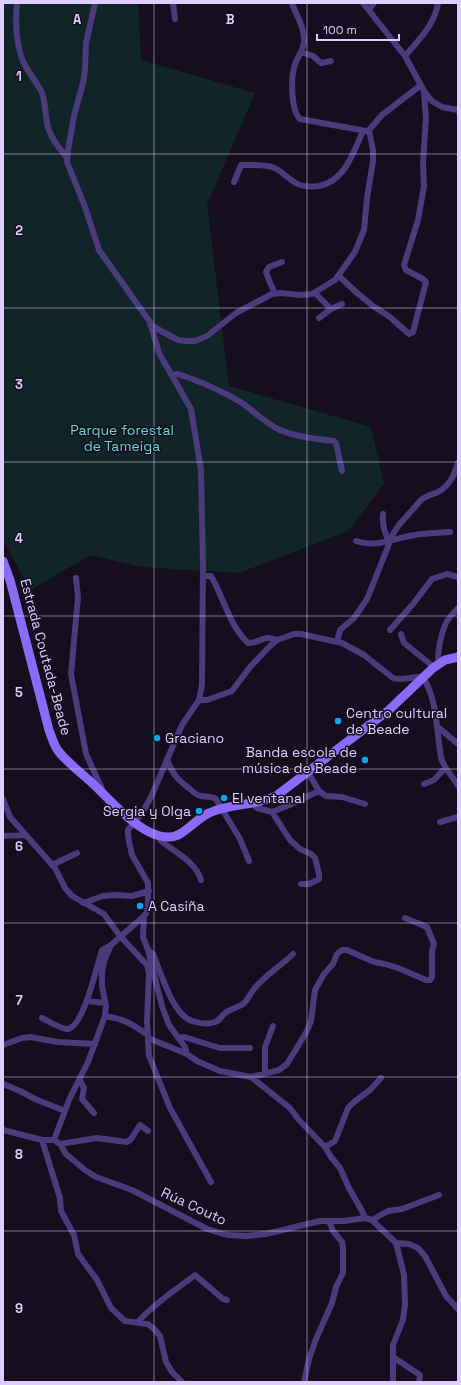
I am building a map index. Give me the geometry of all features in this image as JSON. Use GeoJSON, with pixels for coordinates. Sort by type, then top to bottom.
{"type":"FeatureCollection","features":[{"type":"Feature","properties":{"kind":"street"},"geometry":{"type":"LineString","coordinates":[[17,3],[16,22],[22,60],[42,94],[48,127],[51,134],[67,158]]}},
{"type":"Feature","properties":{"kind":"street"},"geometry":{"type":"LineString","coordinates":[[42,1018],[64,1029],[74,1026],[87,1001],[102,950],[110,945],[147,912],[149,891],[148,883],[132,855],[128,830],[142,813],[151,797],[182,725],[199,700],[202,685],[203,576],[201,470],[192,409],[159,353],[150,325],[99,250],[85,207],[67,162],[74,116],[83,83],[86,42],[95,3]]}},
{"type":"Feature","properties":{"kind":"street"},"geometry":{"type":"LineString","coordinates":[[173,3],[175,19]]}},
{"type":"Feature","properties":{"kind":"street"},"geometry":{"type":"LineString","coordinates":[[292,3],[303,33],[304,41],[301,52],[296,60],[293,76],[294,103],[298,117],[300,119],[366,130]]}},
{"type":"Feature","properties":{"kind":"street"},"geometry":{"type":"LineString","coordinates":[[363,3],[405,56],[422,88],[432,102],[442,107],[458,110]]}},
{"type":"Feature","properties":{"kind":"street"},"geometry":{"type":"LineString","coordinates":[[369,10],[374,3]]}},
{"type":"Feature","properties":{"kind":"street"},"geometry":{"type":"LineString","coordinates":[[405,56],[424,34],[436,13],[438,3]]}},
{"type":"Feature","properties":{"kind":"street"},"geometry":{"type":"LineString","coordinates":[[301,52],[313,56],[321,63],[330,60]]}},
{"type":"Feature","properties":{"kind":"street"},"geometry":{"type":"LineString","coordinates":[[234,182],[241,165],[273,167],[293,182],[305,186],[312,187],[328,183],[336,179],[344,170],[366,130],[387,112],[422,88]]}},
{"type":"Feature","properties":{"kind":"street"},"geometry":{"type":"LineString","coordinates":[[339,276],[357,293],[390,317],[409,334],[413,332],[426,282],[406,270],[404,265],[418,220],[424,186],[423,163],[426,118],[422,88]]}},
{"type":"Feature","properties":{"kind":"street"},"geometry":{"type":"LineString","coordinates":[[150,325],[178,340],[195,341],[207,336],[236,313],[275,293],[301,295],[315,293],[339,276],[355,252],[364,230],[373,161],[373,150],[366,130]]}},
{"type":"Feature","properties":{"kind":"street"},"geometry":{"type":"LineString","coordinates":[[275,293],[266,272],[269,267],[282,262]]}},
{"type":"Feature","properties":{"kind":"street"},"geometry":{"type":"LineString","coordinates":[[315,293],[331,308]]}},
{"type":"Feature","properties":{"kind":"street"},"geometry":{"type":"LineString","coordinates":[[319,318],[331,308],[342,304]]}},
{"type":"Feature","properties":{"kind":"street"},"geometry":{"type":"LineString","coordinates":[[172,375],[178,374],[184,376],[225,394],[244,404],[273,426],[281,430],[307,438],[334,441],[336,443],[342,471]]}},
{"type":"Feature","properties":{"kind":"street"},"geometry":{"type":"LineString","coordinates":[[338,642],[340,630],[354,618],[367,599],[389,541],[398,526],[421,500],[426,496],[442,490],[449,483],[455,473],[458,462]]}},
{"type":"Feature","properties":{"kind":"street"},"geometry":{"type":"LineString","coordinates":[[383,514],[382,522],[385,534],[389,541]]}},
{"type":"Feature","properties":{"kind":"street"},"geometry":{"type":"LineString","coordinates":[[356,541],[366,544],[389,541],[414,535],[450,532]]}},
{"type":"Feature","properties":{"kind":"street","name":"Estrada Coutada-Beade"},"geometry":{"type":"LineString","coordinates":[[3,561],[10,580],[47,722],[54,743],[65,758],[134,822],[147,831],[158,836]]}},
{"type":"Feature","properties":{"kind":"street"},"geometry":{"type":"LineString","coordinates":[[390,630],[413,604],[432,579],[447,574],[458,577]]}},
{"type":"Feature","properties":{"kind":"street"},"geometry":{"type":"LineString","coordinates":[[203,576],[211,576],[218,587],[230,620],[248,643],[252,644],[265,637],[277,640]]}},
{"type":"Feature","properties":{"kind":"street"},"geometry":{"type":"LineString","coordinates":[[76,578],[78,596],[71,674],[86,754],[97,781],[105,795]]}},
{"type":"Feature","properties":{"kind":"street"},"geometry":{"type":"LineString","coordinates":[[437,665],[443,629],[458,608]]}},
{"type":"Feature","properties":{"kind":"street"},"geometry":{"type":"LineString","coordinates":[[199,700],[207,700],[232,691],[250,666],[268,647],[277,640],[287,636],[301,634],[338,642],[364,655],[393,678],[399,679],[415,676],[423,677]]}},
{"type":"Feature","properties":{"kind":"street"},"geometry":{"type":"LineString","coordinates":[[401,634],[404,643],[437,665]]}},
{"type":"Feature","properties":{"kind":"street"},"geometry":{"type":"LineString","coordinates":[[158,836],[175,836],[203,816],[222,809],[276,796],[389,710],[437,665],[445,660],[458,657]]}},
{"type":"Feature","properties":{"kind":"street"},"geometry":{"type":"LineString","coordinates":[[423,677],[431,695],[438,727],[441,758],[458,786]]}},
{"type":"Feature","properties":{"kind":"street"},"geometry":{"type":"LineString","coordinates":[[438,727],[458,744]]}},
{"type":"Feature","properties":{"kind":"street"},"geometry":{"type":"LineString","coordinates":[[167,759],[172,772],[177,779],[196,794],[201,796],[212,796],[216,799],[240,838],[249,861]]}},
{"type":"Feature","properties":{"kind":"street"},"geometry":{"type":"LineString","coordinates":[[424,784],[434,780],[446,768]]}},
{"type":"Feature","properties":{"kind":"street"},"geometry":{"type":"LineString","coordinates":[[308,772],[319,791],[326,796],[342,797],[365,804]]}},
{"type":"Feature","properties":{"kind":"street"},"geometry":{"type":"LineString","coordinates":[[252,803],[257,808],[272,812],[319,791]]}},
{"type":"Feature","properties":{"kind":"street"},"geometry":{"type":"LineString","coordinates":[[3,799],[10,817],[52,865],[65,888],[72,896],[104,914],[120,936],[143,960],[147,965],[154,990],[159,993]]}},
{"type":"Feature","properties":{"kind":"street"},"geometry":{"type":"LineString","coordinates":[[272,812],[290,840],[300,849],[311,854],[314,858],[319,879],[309,884],[301,884]]}},
{"type":"Feature","properties":{"kind":"street"},"geometry":{"type":"LineString","coordinates":[[440,822],[458,818]]}},
{"type":"Feature","properties":{"kind":"street"},"geometry":{"type":"LineString","coordinates":[[3,836],[26,835]]}},
{"type":"Feature","properties":{"kind":"street"},"geometry":{"type":"LineString","coordinates":[[158,836],[161,841],[192,864],[199,872],[201,880]]}},
{"type":"Feature","properties":{"kind":"street"},"geometry":{"type":"LineString","coordinates":[[52,865],[77,853]]}},
{"type":"Feature","properties":{"kind":"street"},"geometry":{"type":"LineString","coordinates":[[83,903],[103,896],[132,896],[149,891]]}},
{"type":"Feature","properties":{"kind":"street"},"geometry":{"type":"LineString","coordinates":[[144,916],[143,937],[169,1026],[185,1047],[187,1054]]}},
{"type":"Feature","properties":{"kind":"street"},"geometry":{"type":"LineString","coordinates":[[105,1016],[129,1022],[149,1037],[220,1071],[251,1077],[280,1070],[287,1064],[307,1031],[311,1021],[315,990],[324,974],[333,964],[337,954],[342,950],[346,950],[374,962],[385,964],[426,980],[430,980],[432,977],[432,951],[434,944],[432,936],[428,927],[405,918]]}},
{"type":"Feature","properties":{"kind":"street"},"geometry":{"type":"LineString","coordinates":[[3,1130],[42,1140],[54,1140],[65,1111],[95,1044],[105,1016],[102,973],[104,961],[110,945]]}},
{"type":"Feature","properties":{"kind":"street"},"geometry":{"type":"LineString","coordinates":[[148,950],[153,954],[177,1008],[186,1018],[194,1022],[211,1024],[217,1022],[224,1013],[242,1004],[248,998],[253,989],[293,954]]}},
{"type":"Feature","properties":{"kind":"street"},"geometry":{"type":"LineString","coordinates":[[149,973],[147,1022],[150,1056],[170,1108],[211,1182]]}},
{"type":"Feature","properties":{"kind":"street"},"geometry":{"type":"LineString","coordinates":[[87,1001],[105,1003]]}},
{"type":"Feature","properties":{"kind":"street"},"geometry":{"type":"LineString","coordinates":[[266,1073],[265,1047],[273,1026]]}},
{"type":"Feature","properties":{"kind":"street"},"geometry":{"type":"LineString","coordinates":[[3,1045],[22,1038],[30,1037],[58,1042],[95,1044]]}},
{"type":"Feature","properties":{"kind":"street"},"geometry":{"type":"LineString","coordinates":[[178,1038],[184,1037],[220,1048],[250,1048]]}},
{"type":"Feature","properties":{"kind":"street"},"geometry":{"type":"LineString","coordinates":[[251,1077],[290,1108],[299,1120],[325,1147],[330,1157],[340,1168],[365,1218],[372,1220],[396,1243],[404,1275],[405,1304],[403,1320],[393,1345],[393,1382]]}},
{"type":"Feature","properties":{"kind":"street"},"geometry":{"type":"LineString","coordinates":[[325,1147],[335,1141],[348,1108],[370,1090],[381,1078]]}},
{"type":"Feature","properties":{"kind":"street"},"geometry":{"type":"LineString","coordinates":[[80,1080],[84,1088],[82,1099],[94,1113]]}},
{"type":"Feature","properties":{"kind":"street"},"geometry":{"type":"LineString","coordinates":[[3,1084],[65,1111]]}},
{"type":"Feature","properties":{"kind":"street"},"geometry":{"type":"LineString","coordinates":[[60,1144],[97,1138],[127,1142],[131,1139],[140,1125],[148,1131]]}},
{"type":"Feature","properties":{"kind":"street"},"geometry":{"type":"LineString","coordinates":[[42,1140],[60,1198],[61,1211],[74,1235],[78,1254],[97,1280],[111,1308],[125,1321],[148,1324],[160,1336],[166,1362],[172,1372],[182,1382]]}},
{"type":"Feature","properties":{"kind":"street","name":"Rúa Couto"},"geometry":{"type":"LineString","coordinates":[[54,1140],[60,1144],[66,1154],[84,1170],[96,1177],[132,1190],[207,1229],[228,1235],[246,1236],[266,1234],[320,1221],[344,1221],[365,1218]]}},
{"type":"Feature","properties":{"kind":"street"},"geometry":{"type":"LineString","coordinates":[[372,1220],[388,1211],[402,1210],[439,1195]]}},
{"type":"Feature","properties":{"kind":"street"},"geometry":{"type":"LineString","coordinates":[[304,1382],[309,1358],[332,1304],[336,1287],[343,1273],[342,1242],[333,1231],[329,1221]]}},
{"type":"Feature","properties":{"kind":"street"},"geometry":{"type":"LineString","coordinates":[[396,1243],[409,1244],[418,1248],[425,1256],[446,1296],[458,1309]]}},
{"type":"Feature","properties":{"kind":"street"},"geometry":{"type":"LineString","coordinates":[[138,1322],[173,1291],[196,1275],[223,1299],[227,1300]]}},
{"type":"Feature","properties":{"kind":"street"},"geometry":{"type":"LineString","coordinates":[[393,1357],[420,1375],[419,1382]]}},
{"type":"Feature","properties":{"kind":"green space","name":"Parque forestal de Tameiga"},"geometry":{"type":"Polygon","coordinates":[[[3,3],[138,3],[141,60],[255,93],[207,204],[229,386],[371,427],[384,484],[348,531],[239,573],[141,567],[91,555],[30,590],[3,539],[3,3]]]}},
{"type":"Feature","properties":{"kind":"waterway"},"geometry":{"type":"LineString","coordinates":[[3,1364],[22,1382]]}},
{"type":"Feature","properties":{"kind":"place","name":"Centro cultural de Beade"},"geometry":{"type":"Point","coordinates":[338,721]}},
{"type":"Feature","properties":{"kind":"place","name":"Graciano"},"geometry":{"type":"Point","coordinates":[157,738]}},
{"type":"Feature","properties":{"kind":"place","name":"Banda escola de música de Beade"},"geometry":{"type":"Point","coordinates":[365,760]}},
{"type":"Feature","properties":{"kind":"place","name":"El ventanal"},"geometry":{"type":"Point","coordinates":[224,798]}},
{"type":"Feature","properties":{"kind":"place","name":"Sergia y Olga"},"geometry":{"type":"Point","coordinates":[199,811]}},
{"type":"Feature","properties":{"kind":"place","name":"A Casiña"},"geometry":{"type":"Point","coordinates":[140,906]}}]}
